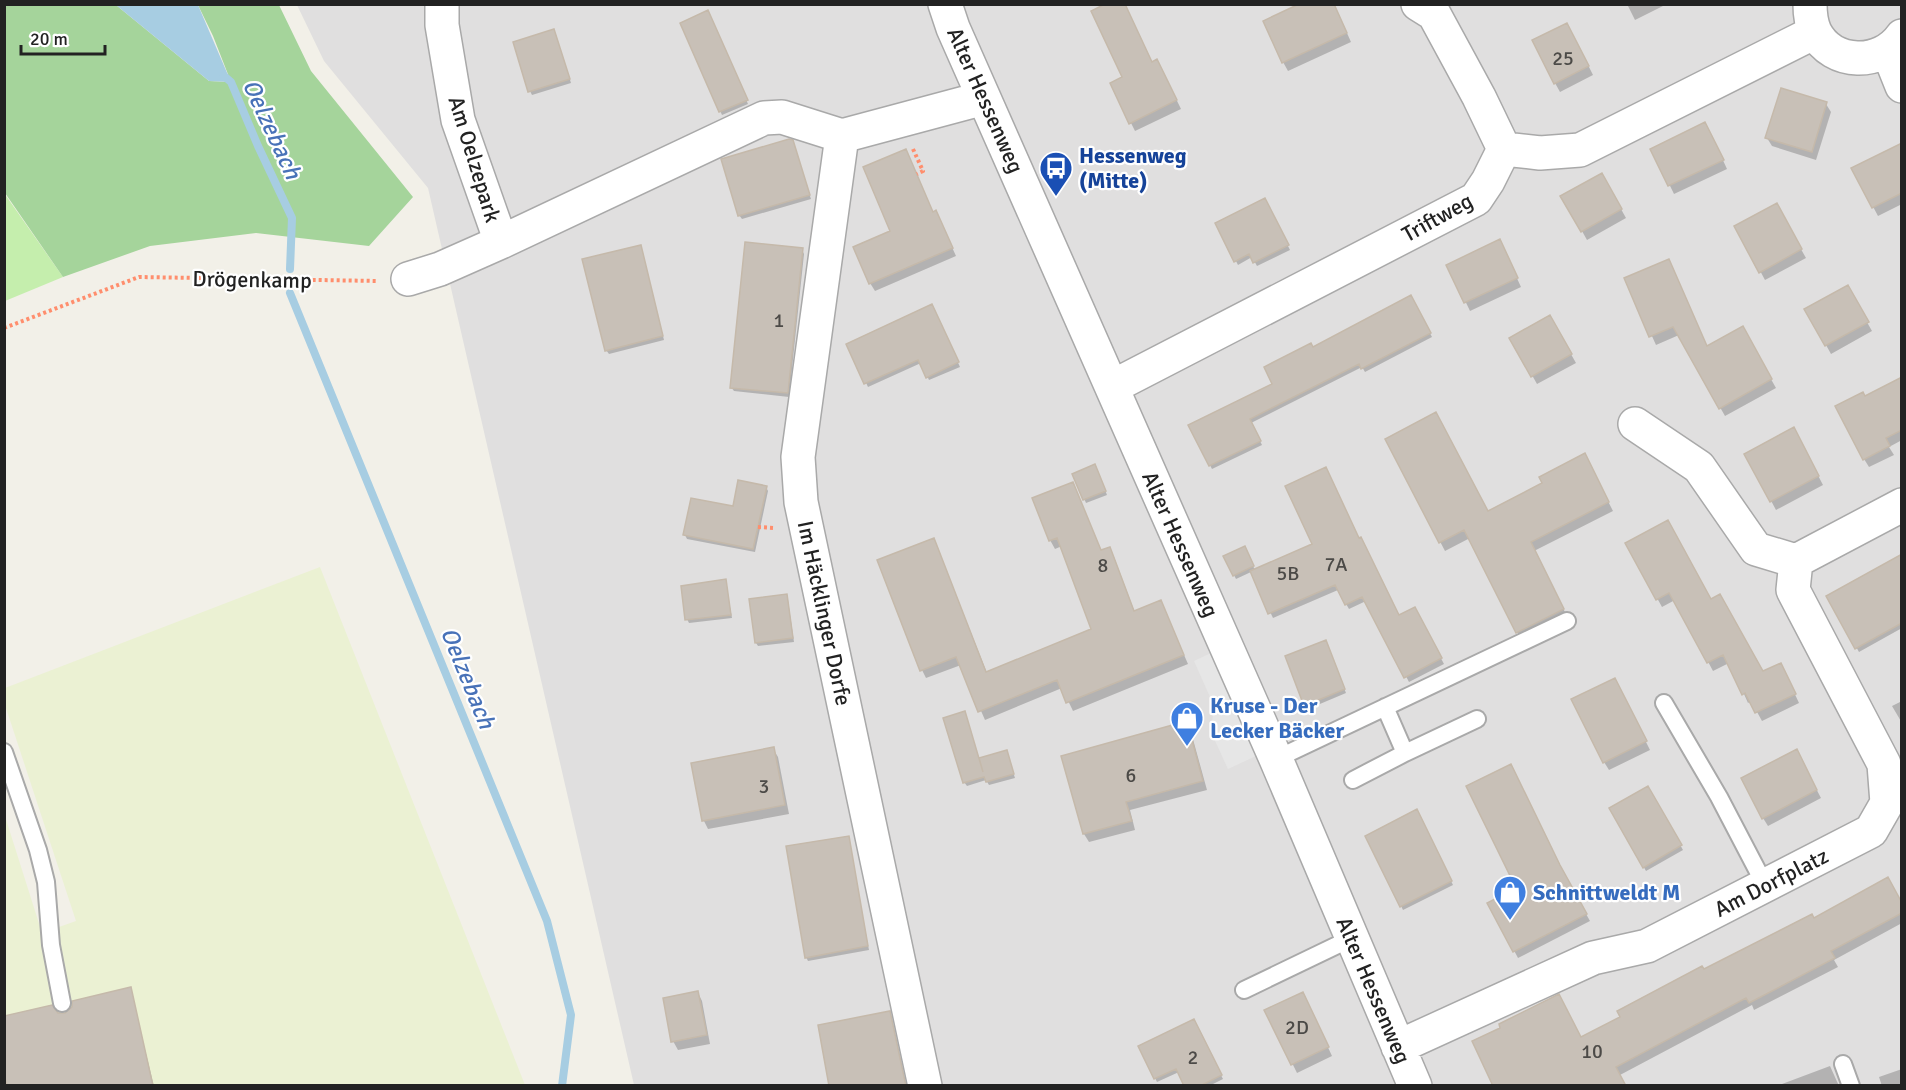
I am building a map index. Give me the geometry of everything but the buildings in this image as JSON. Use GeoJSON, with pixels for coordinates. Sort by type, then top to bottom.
{"type":"FeatureCollection","features":[{"type":"Feature","properties":{"kind":"street","name":"Am Oelzepark"},"geometry":{"type":"LineString","coordinates":[[442,4],[442,25],[458,120],[501,242]]}},
{"type":"Feature","properties":{"kind":"street","name":"Alter Hessenweg"},"geometry":{"type":"LineString","coordinates":[[945,4],[953,28],[1276,759],[1415,1086]]}},
{"type":"Feature","properties":{"kind":"street"},"geometry":{"type":"LineString","coordinates":[[1419,4],[1434,14],[1504,148],[1540,153],[1580,150],[1713,82],[1813,18],[1823,43],[1834,52],[1847,57],[1861,59],[1875,57],[1895,43],[1902,86]]}},
{"type":"Feature","properties":{"kind":"street"},"geometry":{"type":"LineString","coordinates":[[408,279],[440,269],[501,242],[764,118],[782,117],[842,136],[984,98]]}},
{"type":"Feature","properties":{"kind":"street","name":"Im Häcklinger Dorfe"},"geometry":{"type":"LineString","coordinates":[[842,136],[798,457],[801,502],[925,1086]]}},
{"type":"Feature","properties":{"kind":"street","name":"Triftweg"},"geometry":{"type":"LineString","coordinates":[[1112,387],[1476,200],[1504,148]]}},
{"type":"Feature","properties":{"kind":"street"},"geometry":{"type":"LineString","coordinates":[[1635,423],[1699,467],[1756,549],[1796,561],[1902,505]]}},
{"type":"Feature","properties":{"kind":"street","name":"Am Dorfplatz"},"geometry":{"type":"LineString","coordinates":[[1398,1047],[1593,958],[1647,946],[1871,831],[1887,803],[1884,764],[1793,590],[1796,561]]}},
{"type":"Feature","properties":{"kind":"lane"},"geometry":{"type":"LineString","coordinates":[[1276,759],[1567,621]]}},
{"type":"Feature","properties":{"kind":"lane"},"geometry":{"type":"LineString","coordinates":[[1664,703],[1719,797],[1765,885]]}},
{"type":"Feature","properties":{"kind":"lane"},"geometry":{"type":"LineString","coordinates":[[1385,707],[1405,753]]}},
{"type":"Feature","properties":{"kind":"lane"},"geometry":{"type":"LineString","coordinates":[[1353,780],[1477,719]]}},
{"type":"Feature","properties":{"kind":"lane"},"geometry":{"type":"LineString","coordinates":[[4,752],[38,850],[46,882],[51,945],[62,1003]]}},
{"type":"Feature","properties":{"kind":"lane"},"geometry":{"type":"LineString","coordinates":[[1244,990],[1352,938]]}},
{"type":"Feature","properties":{"kind":"lane"},"geometry":{"type":"LineString","coordinates":[[1843,1064],[1851,1086]]}},
{"type":"Feature","properties":{"kind":"path","name":"Drögenkamp"},"geometry":{"type":"LineString","coordinates":[[4,328],[139,277],[380,281],[408,279]]}},
{"type":"Feature","properties":{"kind":"shaded area"},"geometry":{"type":"Polygon","coordinates":[[[297,5],[1901,5],[1901,1085],[634,1085],[428,188],[324,61],[297,5]]]}},
{"type":"Feature","properties":{"kind":"shaded area"},"geometry":{"type":"Polygon","coordinates":[[[1211,653],[1258,755],[1228,769],[1211,732],[1214,706],[1194,661],[1211,653]]]}},
{"type":"Feature","properties":{"kind":"green space"},"geometry":{"type":"Polygon","coordinates":[[[4,5],[116,5],[209,81],[231,82],[198,5],[279,5],[311,71],[413,197],[369,246],[256,233],[150,246],[63,277],[5,193],[4,5]]]}},
{"type":"Feature","properties":{"kind":"green space"},"geometry":{"type":"Polygon","coordinates":[[[4,193],[63,277],[5,301],[4,301],[4,193]]]}},
{"type":"Feature","properties":{"kind":"green space"},"geometry":{"type":"Polygon","coordinates":[[[320,567],[525,1085],[5,1085],[4,813],[42,933],[76,921],[5,705],[5,688],[320,567]]]}},
{"type":"Feature","properties":{"kind":"water"},"geometry":{"type":"Polygon","coordinates":[[[116,5],[198,5],[231,82],[209,81],[116,5]]]}},
{"type":"Feature","properties":{"kind":"waterway","name":"Oelzebach"},"geometry":{"type":"LineString","coordinates":[[224,76],[231,82],[292,218],[290,269]]}},
{"type":"Feature","properties":{"kind":"waterway","name":"Oelzebach"},"geometry":{"type":"LineString","coordinates":[[290,293],[547,921],[571,1015],[562,1086]]}},
{"type":"Feature","properties":{"kind":"place","name":"Hessenweg (Mitte)"},"geometry":{"type":"Point","coordinates":[1056,197]}},
{"type":"Feature","properties":{"kind":"place","name":"Kruse - Der Lecker Bäcker"},"geometry":{"type":"Point","coordinates":[1187,747]}},
{"type":"Feature","properties":{"kind":"place","name":"Schnittweldt M"},"geometry":{"type":"Point","coordinates":[1510,921]}}]}
